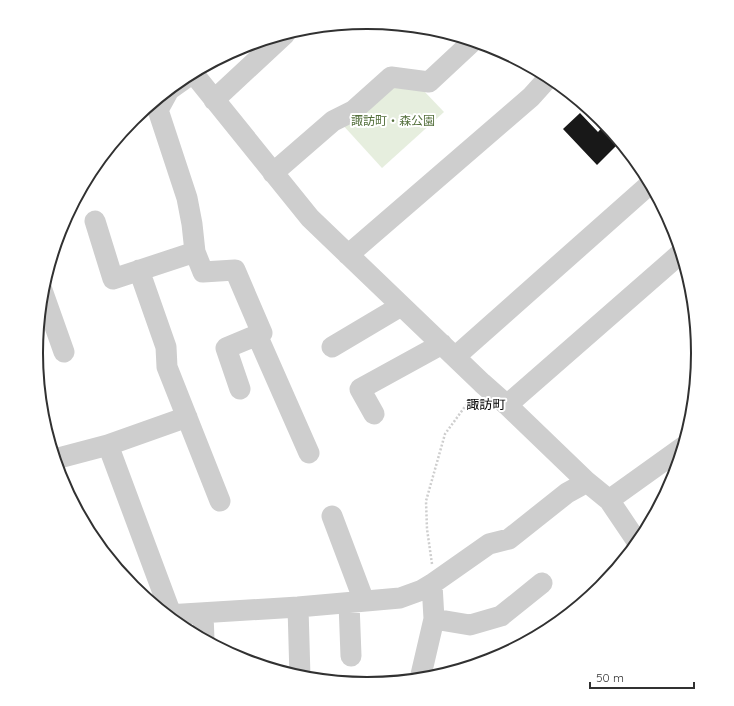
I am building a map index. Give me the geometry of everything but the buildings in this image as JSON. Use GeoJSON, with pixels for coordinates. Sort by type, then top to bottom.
{"type":"FeatureCollection","features":[{"type":"Feature","properties":{"kind":"street"},"geometry":{"type":"LineString","coordinates":[[214,100],[276,42]]}},
{"type":"Feature","properties":{"kind":"street"},"geometry":{"type":"LineString","coordinates":[[273,173],[333,121],[353,111],[391,77],[429,82],[469,45]]}},
{"type":"Feature","properties":{"kind":"street"},"geometry":{"type":"LineString","coordinates":[[197,78],[310,218],[482,383],[587,482],[609,500],[634,536]]}},
{"type":"Feature","properties":{"kind":"street"},"geometry":{"type":"LineString","coordinates":[[348,255],[531,97],[544,82]]}},
{"type":"Feature","properties":{"kind":"street"},"geometry":{"type":"LineString","coordinates":[[163,102],[158,110],[187,198],[195,252],[203,272],[235,270],[262,333],[226,348],[240,389]]}},
{"type":"Feature","properties":{"kind":"street"},"geometry":{"type":"LineString","coordinates":[[374,414],[360,389],[448,350],[646,188]]}},
{"type":"Feature","properties":{"kind":"street"},"geometry":{"type":"LineString","coordinates":[[95,221],[113,279],[195,252]]}},
{"type":"Feature","properties":{"kind":"street"},"geometry":{"type":"LineString","coordinates":[[507,405],[676,257]]}},
{"type":"Feature","properties":{"kind":"street"},"geometry":{"type":"LineString","coordinates":[[139,270],[166,347],[167,367],[220,501]]}},
{"type":"Feature","properties":{"kind":"street"},"geometry":{"type":"LineString","coordinates":[[47,304],[64,352]]}},
{"type":"Feature","properties":{"kind":"street"},"geometry":{"type":"LineString","coordinates":[[332,347],[401,306]]}},
{"type":"Feature","properties":{"kind":"street"},"geometry":{"type":"LineString","coordinates":[[257,334],[309,453]]}},
{"type":"Feature","properties":{"kind":"street"},"geometry":{"type":"LineString","coordinates":[[60,458],[108,445],[187,417]]}},
{"type":"Feature","properties":{"kind":"street"},"geometry":{"type":"LineString","coordinates":[[108,445],[167,607]]}},
{"type":"Feature","properties":{"kind":"street"},"geometry":{"type":"LineString","coordinates":[[609,500],[675,452]]}},
{"type":"Feature","properties":{"kind":"street"},"geometry":{"type":"LineString","coordinates":[[176,614],[203,614],[400,598],[422,590],[432,584],[489,544],[509,539],[567,493],[587,482]]}},
{"type":"Feature","properties":{"kind":"street"},"geometry":{"type":"LineString","coordinates":[[332,516],[356,602],[351,656]]}},
{"type":"Feature","properties":{"kind":"street"},"geometry":{"type":"LineString","coordinates":[[434,619],[470,625],[500,616],[542,583]]}},
{"type":"Feature","properties":{"kind":"street"},"geometry":{"type":"LineString","coordinates":[[422,672],[434,619],[432,584]]}},
{"type":"Feature","properties":{"kind":"street"},"geometry":{"type":"LineString","coordinates":[[298,607],[300,670]]}},
{"type":"Feature","properties":{"kind":"street"},"geometry":{"type":"LineString","coordinates":[[203,614],[204,633]]}},
{"type":"Feature","properties":{"kind":"path"},"geometry":{"type":"LineString","coordinates":[[432,584],[426,501],[433,472],[445,434],[482,383]]}},
{"type":"Feature","properties":{"kind":"green space","name":"諏訪町・森公園"},"geometry":{"type":"Polygon","coordinates":[[[389,86],[423,90],[444,112],[382,168],[341,123],[389,86]]]}},
{"type":"Feature","properties":{"kind":"district","name":"諏訪町"},"geometry":{"type":"Point","coordinates":[486,404]}}]}
